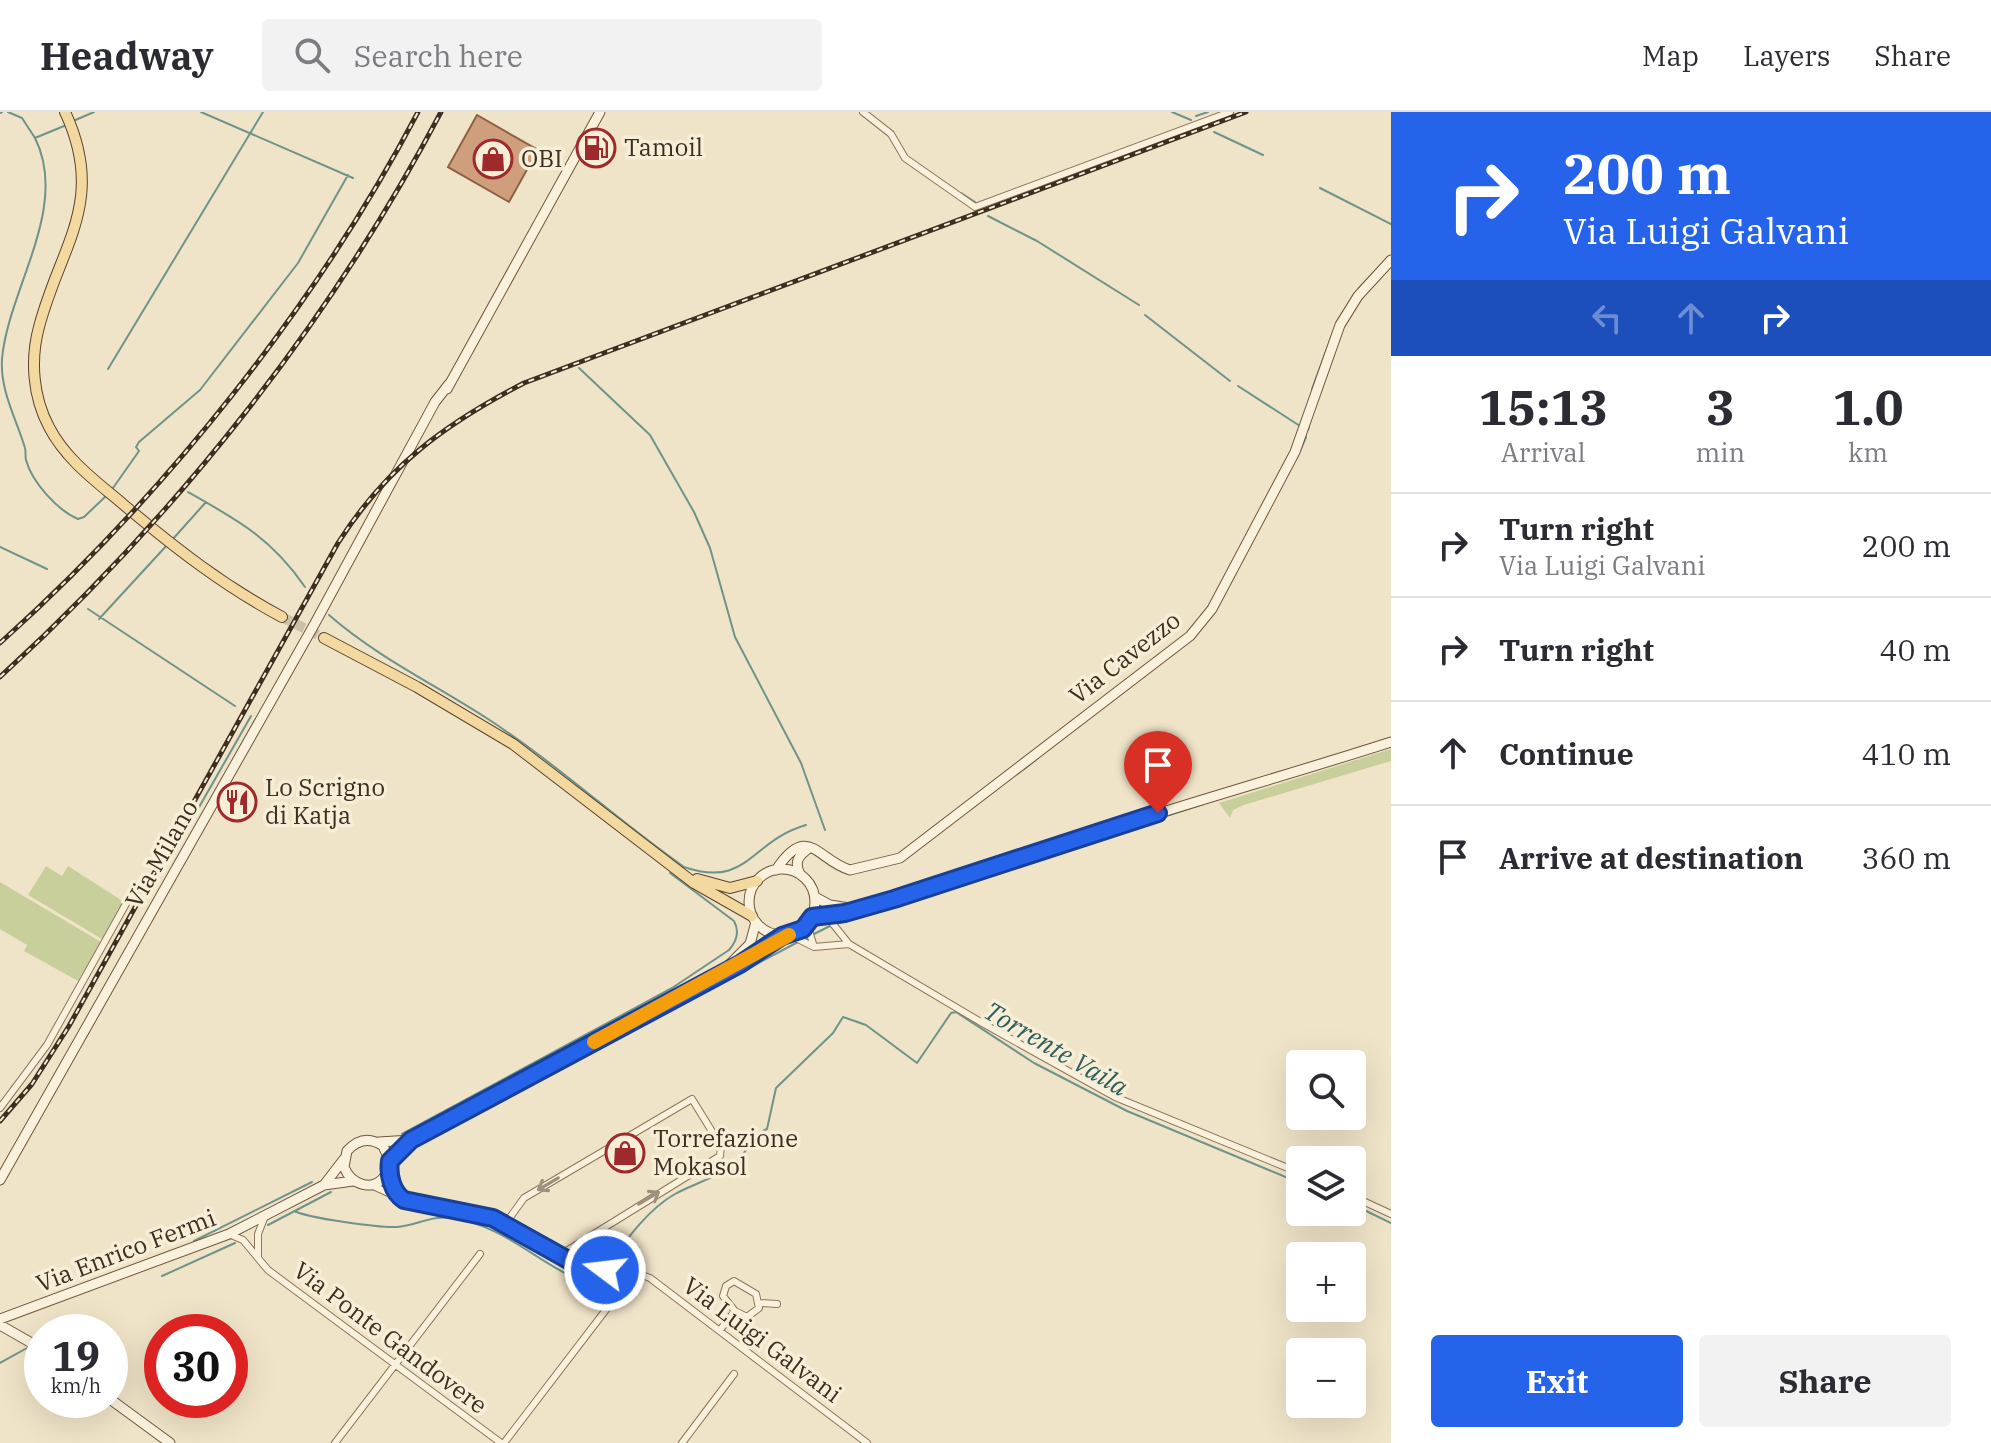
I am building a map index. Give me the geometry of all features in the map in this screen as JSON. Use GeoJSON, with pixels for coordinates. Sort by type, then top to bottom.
{"type":"FeatureCollection","features":[{"type":"Feature","properties":{"kind":"main road"},"geometry":{"type":"LineString","coordinates":[[65,112],[79,154],[81,189],[74,232],[35,341],[34,376],[48,425],[79,466],[191,561],[282,617]]}},
{"type":"Feature","properties":{"kind":"main road","name":"Via Milano"},"geometry":{"type":"LineString","coordinates":[[0,1180],[357,547],[385,504],[600,112]]}},
{"type":"Feature","properties":{"kind":"main road","name":"Via Cavezzo"},"geometry":{"type":"LineString","coordinates":[[809,848],[850,870],[900,858],[1200,626],[1295,452],[1340,325],[1358,296],[1391,260]]}},
{"type":"Feature","properties":{"kind":"main road"},"geometry":{"type":"LineString","coordinates":[[324,638],[417,687],[513,744],[694,883],[754,919],[769,933],[789,936]]}},
{"type":"Feature","properties":{"kind":"main road"},"geometry":{"type":"LineString","coordinates":[[324,1185],[347,1151],[360,1141],[389,1143],[411,1140],[809,924],[1391,742]]}},
{"type":"Feature","properties":{"kind":"main road"},"geometry":{"type":"LineString","coordinates":[[680,871],[706,883],[730,888],[757,881],[776,870],[791,850],[809,848]]}},
{"type":"Feature","properties":{"kind":"main road"},"geometry":{"type":"LineString","coordinates":[[800,875],[796,865],[798,859],[809,848]]}},
{"type":"Feature","properties":{"kind":"main road"},"geometry":{"type":"LineString","coordinates":[[776,870],[791,870],[810,883],[815,897],[809,924]]}},
{"type":"Feature","properties":{"kind":"main road"},"geometry":{"type":"LineString","coordinates":[[719,975],[750,944],[754,919],[750,896],[757,881]]}},
{"type":"Feature","properties":{"kind":"main road"},"geometry":{"type":"LineString","coordinates":[[815,897],[830,905],[861,908]]}},
{"type":"Feature","properties":{"kind":"main road"},"geometry":{"type":"LineString","coordinates":[[324,1185],[353,1181],[369,1185],[378,1183],[411,1140]]}},
{"type":"Feature","properties":{"kind":"main road"},"geometry":{"type":"LineString","coordinates":[[376,1141],[388,1153],[389,1165]]}},
{"type":"Feature","properties":{"kind":"main road"},"geometry":{"type":"LineString","coordinates":[[344,1159],[344,1167],[353,1181]]}},
{"type":"Feature","properties":{"kind":"main road","name":"Via Enrico Fermi"},"geometry":{"type":"LineString","coordinates":[[0,1322],[229,1234],[324,1185]]}},
{"type":"Feature","properties":{"kind":"main road"},"geometry":{"type":"LineString","coordinates":[[0,1322],[24,1337]]}},
{"type":"Feature","properties":{"kind":"main road"},"geometry":{"type":"LineString","coordinates":[[128,1412],[170,1443]]}},
{"type":"Feature","properties":{"kind":"street"},"geometry":{"type":"LineString","coordinates":[[863,112],[891,134],[905,158],[975,207],[1230,112]]}},
{"type":"Feature","properties":{"kind":"street"},"geometry":{"type":"LineString","coordinates":[[0,1108],[47,1045],[127,902]]}},
{"type":"Feature","properties":{"kind":"street"},"geometry":{"type":"LineString","coordinates":[[809,924],[814,947]]}},
{"type":"Feature","properties":{"kind":"street"},"geometry":{"type":"LineString","coordinates":[[833,924],[849,944],[997,1032],[1115,1097],[1286,1167]]}},
{"type":"Feature","properties":{"kind":"street"},"geometry":{"type":"LineString","coordinates":[[789,936],[814,947],[849,944]]}},
{"type":"Feature","properties":{"kind":"street"},"geometry":{"type":"LineString","coordinates":[[506,1223],[524,1198],[692,1099],[721,1146],[720,1156],[560,1255]]}},
{"type":"Feature","properties":{"kind":"street"},"geometry":{"type":"LineString","coordinates":[[389,1165],[398,1196]]}},
{"type":"Feature","properties":{"kind":"street","name":"Via Luigi Galvani"},"geometry":{"type":"LineString","coordinates":[[369,1185],[411,1203],[452,1209],[506,1223],[588,1268],[650,1278],[867,1443]]}},
{"type":"Feature","properties":{"kind":"street"},"geometry":{"type":"LineString","coordinates":[[1366,1202],[1391,1214]]}},
{"type":"Feature","properties":{"kind":"street","name":"Via Ponte Gandovere"},"geometry":{"type":"LineString","coordinates":[[259,1260],[256,1249],[265,1216]]}},
{"type":"Feature","properties":{"kind":"street","name":"Via Ponte Gandovere"},"geometry":{"type":"LineString","coordinates":[[229,1234],[243,1240],[268,1270],[503,1443]]}},
{"type":"Feature","properties":{"kind":"street"},"geometry":{"type":"LineString","coordinates":[[335,1443],[480,1254]]}},
{"type":"Feature","properties":{"kind":"street"},"geometry":{"type":"LineString","coordinates":[[503,1443],[631,1277]]}},
{"type":"Feature","properties":{"kind":"street"},"geometry":{"type":"LineString","coordinates":[[734,1281],[751,1289],[760,1303],[752,1315],[735,1311],[723,1296],[726,1286],[734,1281]]}},
{"type":"Feature","properties":{"kind":"street"},"geometry":{"type":"LineString","coordinates":[[760,1303],[777,1304]]}},
{"type":"Feature","properties":{"kind":"street"},"geometry":{"type":"LineString","coordinates":[[720,1330],[735,1311]]}},
{"type":"Feature","properties":{"kind":"street"},"geometry":{"type":"LineString","coordinates":[[682,1443],[734,1374]]}},
{"type":"Feature","properties":{"kind":"green space"},"geometry":{"type":"Polygon","coordinates":[[[1391,749],[1391,761],[1244,805],[1233,810],[1230,818],[1219,803],[1391,749]]]}},
{"type":"Feature","properties":{"kind":"green space"},"geometry":{"type":"Polygon","coordinates":[[[46,866],[62,876],[68,866],[121,900],[121,906],[102,939],[28,895],[46,866]]]}},
{"type":"Feature","properties":{"kind":"green space"},"geometry":{"type":"Polygon","coordinates":[[[0,882],[101,942],[78,981],[24,951],[27,945],[0,929],[0,882]]]}},
{"type":"Feature","properties":{"kind":"building","name":"OBI"},"geometry":{"type":"Polygon","coordinates":[[[477,115],[538,150],[509,202],[448,167],[477,115]]]}},
{"type":"Feature","properties":{"kind":"waterway"},"geometry":{"type":"LineString","coordinates":[[8,112],[22,118],[35,138],[64,126]]}},
{"type":"Feature","properties":{"kind":"waterway"},"geometry":{"type":"LineString","coordinates":[[73,121],[94,112]]}},
{"type":"Feature","properties":{"kind":"waterway"},"geometry":{"type":"LineString","coordinates":[[201,112],[353,178]]}},
{"type":"Feature","properties":{"kind":"waterway"},"geometry":{"type":"LineString","coordinates":[[108,369],[263,112]]}},
{"type":"Feature","properties":{"kind":"waterway"},"geometry":{"type":"LineString","coordinates":[[1172,112],[1191,120]]}},
{"type":"Feature","properties":{"kind":"waterway"},"geometry":{"type":"LineString","coordinates":[[1196,116],[1208,112]]}},
{"type":"Feature","properties":{"kind":"waterway"},"geometry":{"type":"LineString","coordinates":[[1214,132],[1263,155]]}},
{"type":"Feature","properties":{"kind":"waterway"},"geometry":{"type":"LineString","coordinates":[[35,138],[44,165],[42,220],[7,332],[2,359],[3,382],[29,468],[46,494],[78,519],[106,496]]}},
{"type":"Feature","properties":{"kind":"waterway"},"geometry":{"type":"LineString","coordinates":[[113,488],[139,451],[136,447],[139,442],[200,390],[298,263],[348,175]]}},
{"type":"Feature","properties":{"kind":"waterway"},"geometry":{"type":"LineString","coordinates":[[1320,188],[1391,224]]}},
{"type":"Feature","properties":{"kind":"waterway"},"geometry":{"type":"LineString","coordinates":[[961,193],[975,202]]}},
{"type":"Feature","properties":{"kind":"waterway"},"geometry":{"type":"LineString","coordinates":[[988,216],[1037,241],[1139,305]]}},
{"type":"Feature","properties":{"kind":"waterway"},"geometry":{"type":"LineString","coordinates":[[1359,288],[1379,267]]}},
{"type":"Feature","properties":{"kind":"waterway"},"geometry":{"type":"LineString","coordinates":[[1145,315],[1230,381]]}},
{"type":"Feature","properties":{"kind":"waterway"},"geometry":{"type":"LineString","coordinates":[[1312,389],[1332,335]]}},
{"type":"Feature","properties":{"kind":"waterway"},"geometry":{"type":"LineString","coordinates":[[579,368],[650,435],[694,512],[710,548],[735,637],[801,763],[825,830]]}},
{"type":"Feature","properties":{"kind":"waterway"},"geometry":{"type":"LineString","coordinates":[[1238,386],[1300,426]]}},
{"type":"Feature","properties":{"kind":"waterway"},"geometry":{"type":"LineString","coordinates":[[1300,451],[1306,437]]}},
{"type":"Feature","properties":{"kind":"waterway"},"geometry":{"type":"LineString","coordinates":[[188,492],[267,543],[305,587]]}},
{"type":"Feature","properties":{"kind":"waterway"},"geometry":{"type":"LineString","coordinates":[[172,540],[206,502]]}},
{"type":"Feature","properties":{"kind":"waterway"},"geometry":{"type":"LineString","coordinates":[[99,619],[168,544]]}},
{"type":"Feature","properties":{"kind":"waterway"},"geometry":{"type":"LineString","coordinates":[[0,547],[47,569]]}},
{"type":"Feature","properties":{"kind":"waterway"},"geometry":{"type":"LineString","coordinates":[[88,609],[235,706]]}},
{"type":"Feature","properties":{"kind":"waterway"},"geometry":{"type":"LineString","coordinates":[[329,615],[386,657],[513,736],[684,867],[705,872],[736,868],[772,841],[806,825]]}},
{"type":"Feature","properties":{"kind":"waterway"},"geometry":{"type":"LineString","coordinates":[[194,816],[251,716]]}},
{"type":"Feature","properties":{"kind":"waterway"},"geometry":{"type":"LineString","coordinates":[[1024,769],[1038,758]]}},
{"type":"Feature","properties":{"kind":"waterway"},"geometry":{"type":"LineString","coordinates":[[1042,857],[1203,804]]}},
{"type":"Feature","properties":{"kind":"waterway"},"geometry":{"type":"LineString","coordinates":[[402,1134],[672,988],[729,950],[737,936],[734,921],[670,873]]}},
{"type":"Feature","properties":{"kind":"waterway"},"geometry":{"type":"LineString","coordinates":[[836,924],[891,906]]}},
{"type":"Feature","properties":{"kind":"waterway"},"geometry":{"type":"LineString","coordinates":[[804,939],[830,926]]}},
{"type":"Feature","properties":{"kind":"waterway"},"geometry":{"type":"LineString","coordinates":[[412,1147],[798,942]]}},
{"type":"Feature","properties":{"kind":"waterway","name":"Torrente Vaila"},"geometry":{"type":"LineString","coordinates":[[294,1211],[388,1227],[444,1217],[470,1222],[505,1237],[587,1284],[597,1280],[632,1233],[663,1202],[721,1173],[740,1159],[751,1141],[767,1129],[776,1088],[833,1033],[843,1017],[866,1025],[917,1063],[951,1013],[956,1012],[1034,1063],[1127,1111],[1286,1177]]}},
{"type":"Feature","properties":{"kind":"waterway"},"geometry":{"type":"LineString","coordinates":[[194,1241],[312,1182]]}},
{"type":"Feature","properties":{"kind":"waterway"},"geometry":{"type":"LineString","coordinates":[[268,1225],[331,1192]]}},
{"type":"Feature","properties":{"kind":"waterway","name":"Torrente Vaila"},"geometry":{"type":"LineString","coordinates":[[1366,1211],[1391,1223]]}},
{"type":"Feature","properties":{"kind":"waterway"},"geometry":{"type":"LineString","coordinates":[[162,1276],[235,1243]]}},
{"type":"Feature","properties":{"kind":"waterway"},"geometry":{"type":"LineString","coordinates":[[0,1363],[24,1350]]}},
{"type":"Feature","properties":{"kind":"tunnel"},"geometry":{"type":"LineString","coordinates":[[282,617],[324,638]]}},
{"type":"Feature","properties":{"kind":"railway"},"geometry":{"type":"LineString","coordinates":[[0,643],[120,526],[232,396],[333,256],[418,112]]}},
{"type":"Feature","properties":{"kind":"railway"},"geometry":{"type":"LineString","coordinates":[[0,677],[127,551],[244,414],[350,267],[441,112]]}},
{"type":"Feature","properties":{"kind":"railway"},"geometry":{"type":"LineString","coordinates":[[0,1121],[32,1084],[69,1026],[338,543],[377,491],[443,431],[524,383],[1246,112]]}},
{"type":"Feature","properties":{"kind":"slow traffic"},"geometry":{"type":"LineString","coordinates":[[594,1042],[740,964],[782,936],[789,935]]}},
{"type":"Feature","properties":{"kind":"place","name":"Tamoil"},"geometry":{"type":"Point","coordinates":[596,148]}},
{"type":"Feature","properties":{"kind":"place","name":"OBI"},"geometry":{"type":"Point","coordinates":[493,159]}},
{"type":"Feature","properties":{"kind":"place","name":"Lo Scrigno di Katja"},"geometry":{"type":"Point","coordinates":[237,802]}},
{"type":"Feature","properties":{"kind":"place","name":"Torrefazione Mokasol"},"geometry":{"type":"Point","coordinates":[625,1153]}},
{"type":"Feature","properties":{"kind":"route"},"geometry":{"type":"LineString","coordinates":[[605,1270],[579,1266],[518,1229],[493,1218],[404,1200],[398,1196],[390,1179],[390,1161],[411,1140],[740,964],[782,936],[803,929],[812,917],[845,913],[894,899],[1158,813]]}}]}
